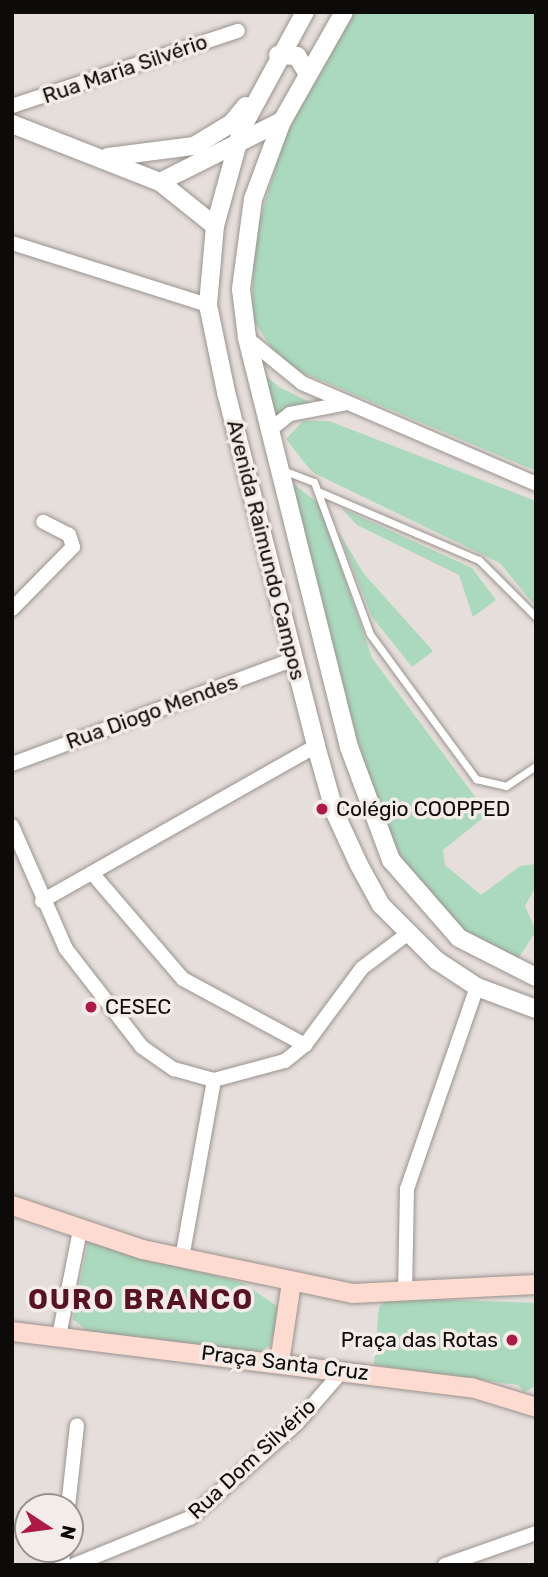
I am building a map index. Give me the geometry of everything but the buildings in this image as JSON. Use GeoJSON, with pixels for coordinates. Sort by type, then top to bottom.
{"type":"FeatureCollection","features":[{"type":"Feature","properties":{"kind":"main road"},"geometry":{"type":"LineString","coordinates":[[12,1205],[80,1230],[182,1258],[352,1293],[532,1288]]}},
{"type":"Feature","properties":{"kind":"main road"},"geometry":{"type":"LineString","coordinates":[[279,1362],[290,1282]]}},
{"type":"Feature","properties":{"kind":"main road","name":"Praça Santa Cruz"},"geometry":{"type":"LineString","coordinates":[[12,1331],[343,1370],[511,1394],[536,1407]]}},
{"type":"Feature","properties":{"kind":"main road","name":"Praça Santa Cruz"},"geometry":{"type":"LineString","coordinates":[[511,1394],[536,1389]]}},
{"type":"Feature","properties":{"kind":"street","name":"Avenida Raimundo Campos"},"geometry":{"type":"LineString","coordinates":[[305,12],[258,91],[234,150],[215,226],[208,305],[239,440],[292,660],[316,746],[335,813],[359,865],[406,935],[477,988],[536,1009]]}},
{"type":"Feature","properties":{"kind":"street","name":"Avenida Raimundo Campos"},"geometry":{"type":"LineString","coordinates":[[344,12],[282,121],[244,239],[247,338],[349,747],[391,860],[458,938],[515,969],[536,977]]}},
{"type":"Feature","properties":{"kind":"street","name":"Rua Maria Silvério"},"geometry":{"type":"LineString","coordinates":[[12,106],[238,31]]}},
{"type":"Feature","properties":{"kind":"street"},"geometry":{"type":"LineString","coordinates":[[278,55],[297,57],[308,74]]}},
{"type":"Feature","properties":{"kind":"street"},"geometry":{"type":"LineString","coordinates":[[101,157],[194,146],[232,123],[258,91]]}},
{"type":"Feature","properties":{"kind":"street"},"geometry":{"type":"LineString","coordinates":[[160,182],[234,150],[282,121]]}},
{"type":"Feature","properties":{"kind":"street"},"geometry":{"type":"LineString","coordinates":[[12,124],[160,182],[215,226]]}},
{"type":"Feature","properties":{"kind":"street"},"geometry":{"type":"LineString","coordinates":[[12,243],[208,305]]}},
{"type":"Feature","properties":{"kind":"street"},"geometry":{"type":"LineString","coordinates":[[247,338],[294,377],[348,404],[536,484]]}},
{"type":"Feature","properties":{"kind":"street"},"geometry":{"type":"LineString","coordinates":[[239,440],[270,431],[290,414],[348,404]]}},
{"type":"Feature","properties":{"kind":"street"},"geometry":{"type":"LineString","coordinates":[[12,609],[72,547],[69,535],[43,522]]}},
{"type":"Feature","properties":{"kind":"street","name":"Rua Diogo Mendes"},"geometry":{"type":"LineString","coordinates":[[12,764],[292,660]]}},
{"type":"Feature","properties":{"kind":"street"},"geometry":{"type":"LineString","coordinates":[[42,901],[316,746]]}},
{"type":"Feature","properties":{"kind":"street"},"geometry":{"type":"LineString","coordinates":[[12,826],[42,901],[81,971],[142,1047],[174,1069],[214,1080],[260,1072],[304,1045],[362,968],[406,935]]}},
{"type":"Feature","properties":{"kind":"street"},"geometry":{"type":"LineString","coordinates":[[92,873],[183,979],[304,1045]]}},
{"type":"Feature","properties":{"kind":"street"},"geometry":{"type":"LineString","coordinates":[[500,996],[515,969]]}},
{"type":"Feature","properties":{"kind":"street"},"geometry":{"type":"LineString","coordinates":[[405,1293],[407,1189],[477,988]]}},
{"type":"Feature","properties":{"kind":"street"},"geometry":{"type":"LineString","coordinates":[[182,1258],[214,1080]]}},
{"type":"Feature","properties":{"kind":"street"},"geometry":{"type":"LineString","coordinates":[[59,1336],[80,1230]]}},
{"type":"Feature","properties":{"kind":"street","name":"Rua Dom Silvério"},"geometry":{"type":"LineString","coordinates":[[74,1565],[104,1561],[190,1518],[298,1422],[343,1370]]}},
{"type":"Feature","properties":{"kind":"street"},"geometry":{"type":"LineString","coordinates":[[70,1493],[77,1424]]}},
{"type":"Feature","properties":{"kind":"street"},"geometry":{"type":"LineString","coordinates":[[445,1565],[536,1533]]}},
{"type":"Feature","properties":{"kind":"lane"},"geometry":{"type":"LineString","coordinates":[[279,468],[306,476],[320,492],[370,634],[476,779],[506,786],[536,766]]}},
{"type":"Feature","properties":{"kind":"lane"},"geometry":{"type":"LineString","coordinates":[[320,492],[479,560],[536,618]]}},
{"type":"Feature","properties":{"kind":"green space"},"geometry":{"type":"Polygon","coordinates":[[[354,12],[536,12],[536,471],[301,372],[277,357],[252,318],[254,238],[285,137],[354,12]]]}},
{"type":"Feature","properties":{"kind":"green space"},"geometry":{"type":"Polygon","coordinates":[[[256,368],[279,387],[312,403],[288,410],[272,426],[256,368]]]}},
{"type":"Feature","properties":{"kind":"green space"},"geometry":{"type":"Polygon","coordinates":[[[303,421],[329,421],[536,501],[536,607],[500,563],[312,472],[286,439],[303,421]]]}},
{"type":"Feature","properties":{"kind":"green space"},"geometry":{"type":"Polygon","coordinates":[[[295,485],[319,504],[372,658],[488,814],[443,850],[445,865],[481,895],[520,866],[536,864],[536,886],[525,906],[536,931],[514,965],[453,923],[421,890],[388,838],[341,685],[290,488],[295,485]]]}},
{"type":"Feature","properties":{"kind":"green space"},"geometry":{"type":"Polygon","coordinates":[[[341,508],[472,568],[496,600],[473,617],[459,575],[357,525],[341,508]]]}},
{"type":"Feature","properties":{"kind":"green space"},"geometry":{"type":"Polygon","coordinates":[[[338,531],[364,574],[433,651],[412,667],[372,617],[338,531]]]}},
{"type":"Feature","properties":{"kind":"green space"},"geometry":{"type":"Polygon","coordinates":[[[88,1242],[243,1283],[281,1309],[270,1346],[257,1353],[87,1331],[73,1319],[88,1242]]]}},
{"type":"Feature","properties":{"kind":"green space"},"geometry":{"type":"Polygon","coordinates":[[[389,1298],[536,1303],[536,1386],[524,1392],[518,1385],[374,1365],[379,1307],[389,1298]]]}},
{"type":"Feature","properties":{"kind":"place","name":"Colégio COOPPED"},"geometry":{"type":"Point","coordinates":[322,809]}},
{"type":"Feature","properties":{"kind":"place","name":"CESEC"},"geometry":{"type":"Point","coordinates":[91,1007]}},
{"type":"Feature","properties":{"kind":"place","name":"Praça das Rotas"},"geometry":{"type":"Point","coordinates":[512,1340]}},
{"type":"Feature","properties":{"kind":"district","name":"OURO BRANCO"},"geometry":{"type":"Point","coordinates":[141,1300]}}]}
